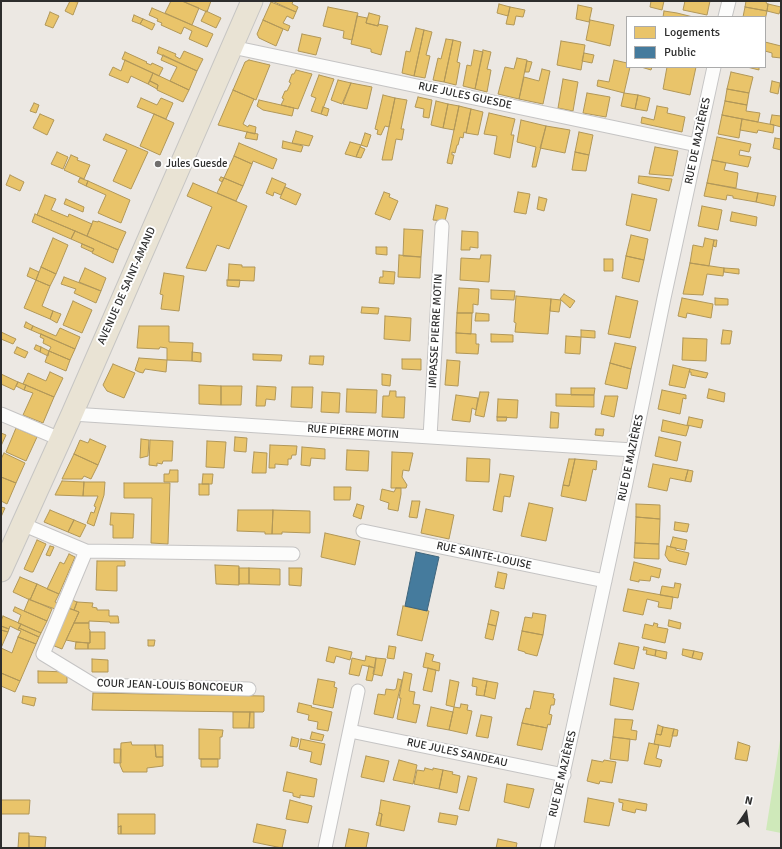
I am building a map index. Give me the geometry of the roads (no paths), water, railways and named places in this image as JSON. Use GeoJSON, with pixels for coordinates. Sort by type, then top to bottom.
{"type":"FeatureCollection","features":[{"type":"Feature","properties":{"kind":"main road","name":"AVENUE DE SAINT-AMAND"},"geometry":{"type":"LineString","coordinates":[[1,571],[72,414],[232,47],[246,3]]}},
{"type":"Feature","properties":{"kind":"street"},"geometry":{"type":"LineString","coordinates":[[725,16],[728,1]]}},
{"type":"Feature","properties":{"kind":"street","name":"RUE JULES GUESDE"},"geometry":{"type":"LineString","coordinates":[[232,47],[697,145]]}},
{"type":"Feature","properties":{"kind":"street","name":"RUE DE MAZIÈRES"},"geometry":{"type":"LineString","coordinates":[[547,848],[564,775],[714,68]]}},
{"type":"Feature","properties":{"kind":"street","name":"IMPASSE PIERRE MOTIN"},"geometry":{"type":"LineString","coordinates":[[430,437],[442,226]]}},
{"type":"Feature","properties":{"kind":"street"},"geometry":{"type":"LineString","coordinates":[[1,414],[60,439]]}},
{"type":"Feature","properties":{"kind":"street","name":"RUE PIERRE MOTIN"},"geometry":{"type":"LineString","coordinates":[[72,414],[633,450]]}},
{"type":"Feature","properties":{"kind":"street"},"geometry":{"type":"LineString","coordinates":[[22,524],[86,551],[293,554]]}},
{"type":"Feature","properties":{"kind":"street","name":"RUE SAINTE-LOUISE"},"geometry":{"type":"LineString","coordinates":[[363,531],[605,581]]}},
{"type":"Feature","properties":{"kind":"street","name":"COUR JEAN-LOUIS BONCOEUR"},"geometry":{"type":"LineString","coordinates":[[86,551],[43,654],[94,685],[249,688]]}},
{"type":"Feature","properties":{"kind":"street"},"geometry":{"type":"LineString","coordinates":[[325,848],[358,690]]}},
{"type":"Feature","properties":{"kind":"street","name":"RUE JULES SANDEAU"},"geometry":{"type":"LineString","coordinates":[[350,731],[564,775]]}},
{"type":"Feature","properties":{"kind":"place","name":"Jules Guesde"},"geometry":{"type":"Point","coordinates":[158,164]}}]}
